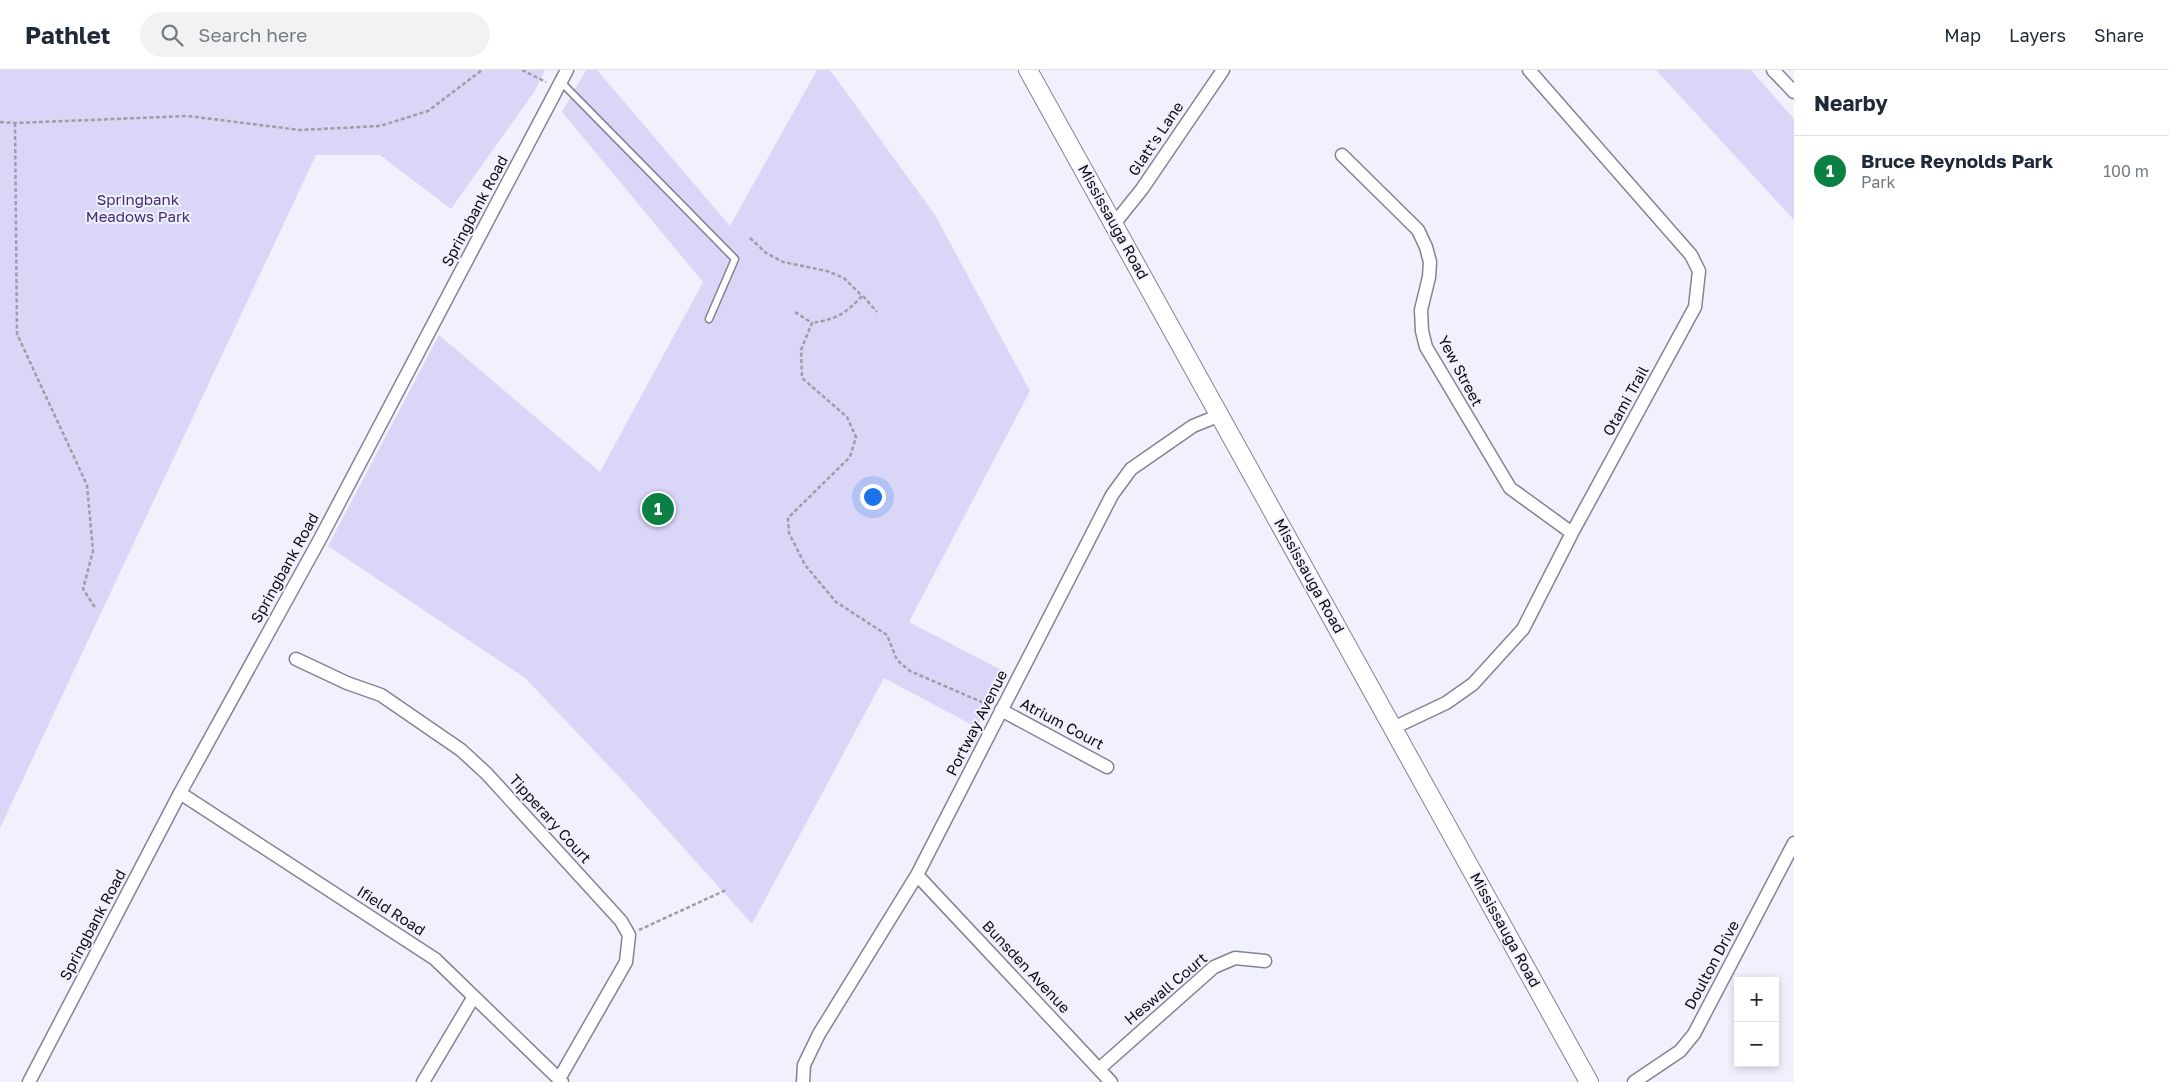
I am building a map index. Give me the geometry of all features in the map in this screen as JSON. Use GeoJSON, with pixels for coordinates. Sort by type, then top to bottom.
{"type":"FeatureCollection","features":[{"type":"Feature","properties":{"kind":"main road","name":"Mississauga Road"},"geometry":{"type":"LineString","coordinates":[[1028,70],[1590,1082]]}},
{"type":"Feature","properties":{"kind":"street","name":"Springbank Road"},"geometry":{"type":"LineString","coordinates":[[29,1082],[180,792],[338,505],[567,70]]}},
{"type":"Feature","properties":{"kind":"street","name":"Glatt's Lane"},"geometry":{"type":"LineString","coordinates":[[1114,224],[1142,189],[1223,70]]}},
{"type":"Feature","properties":{"kind":"street","name":"Otami Trail"},"geometry":{"type":"LineString","coordinates":[[1393,728],[1446,703],[1473,684],[1523,629],[1572,533],[1695,307],[1699,271],[1691,255],[1529,70]]}},
{"type":"Feature","properties":{"kind":"street"},"geometry":{"type":"LineString","coordinates":[[1773,70],[1794,92]]}},
{"type":"Feature","properties":{"kind":"street","name":"Yew Street"},"geometry":{"type":"LineString","coordinates":[[1342,155],[1418,230],[1422,238],[1430,262],[1429,277],[1421,310],[1422,331],[1426,347],[1496,468],[1510,488],[1572,533]]}},
{"type":"Feature","properties":{"kind":"street","name":"Portway Avenue"},"geometry":{"type":"LineString","coordinates":[[803,1082],[804,1065],[818,1034],[917,875],[1112,495],[1130,469],[1193,426],[1220,415]]}},
{"type":"Feature","properties":{"kind":"street","name":"Tipperary Court"},"geometry":{"type":"LineString","coordinates":[[296,658],[347,683],[381,695],[461,750],[494,781],[621,921],[629,935]]}},
{"type":"Feature","properties":{"kind":"street","name":"Atrium Court"},"geometry":{"type":"LineString","coordinates":[[1001,710],[1107,767]]}},
{"type":"Feature","properties":{"kind":"street","name":"Ifield Road"},"geometry":{"type":"LineString","coordinates":[[180,792],[435,959],[473,998],[561,1080]]}},
{"type":"Feature","properties":{"kind":"street","name":"Doulton Drive"},"geometry":{"type":"LineString","coordinates":[[1634,1082],[1680,1051],[1694,1034],[1794,844]]}},
{"type":"Feature","properties":{"kind":"street","name":"Bunsden Avenue"},"geometry":{"type":"LineString","coordinates":[[917,875],[1111,1082]]}},
{"type":"Feature","properties":{"kind":"street"},"geometry":{"type":"LineString","coordinates":[[561,1080],[626,962],[629,935]]}},
{"type":"Feature","properties":{"kind":"street","name":"Heswall Court"},"geometry":{"type":"LineString","coordinates":[[1099,1069],[1214,967],[1235,958],[1265,961]]}},
{"type":"Feature","properties":{"kind":"street"},"geometry":{"type":"LineString","coordinates":[[423,1082],[473,998]]}},
{"type":"Feature","properties":{"kind":"lane"},"geometry":{"type":"LineString","coordinates":[[559,85],[735,259],[709,319]]}},
{"type":"Feature","properties":{"kind":"path"},"geometry":{"type":"LineString","coordinates":[[0,122],[188,116],[300,130],[380,126],[428,111],[482,70]]}},
{"type":"Feature","properties":{"kind":"path"},"geometry":{"type":"LineString","coordinates":[[522,70],[559,85]]}},
{"type":"Feature","properties":{"kind":"path"},"geometry":{"type":"LineString","coordinates":[[15,123],[17,334],[87,485],[93,551],[83,589],[96,609]]}},
{"type":"Feature","properties":{"kind":"path"},"geometry":{"type":"LineString","coordinates":[[750,238],[766,253],[783,262],[827,271],[844,278],[877,312]]}},
{"type":"Feature","properties":{"kind":"path"},"geometry":{"type":"LineString","coordinates":[[795,312],[812,323],[831,320],[845,314],[862,296]]}},
{"type":"Feature","properties":{"kind":"path"},"geometry":{"type":"LineString","coordinates":[[812,323],[801,350],[802,378],[847,417],[856,437],[850,457],[788,518],[789,533],[805,565],[836,602],[887,635],[897,660],[910,671],[1001,710]]}},
{"type":"Feature","properties":{"kind":"path"},"geometry":{"type":"LineString","coordinates":[[629,935],[726,890]]}},
{"type":"Feature","properties":{"kind":"green space","name":"Springbank Meadows Park"},"geometry":{"type":"Polygon","coordinates":[[[0,70],[545,70],[534,92],[451,209],[380,155],[316,155],[0,828],[0,70]]]}},
{"type":"Feature","properties":{"kind":"green space"},"geometry":{"type":"Polygon","coordinates":[[[586,70],[597,70],[730,226],[817,70],[830,70],[935,215],[1030,391],[909,622],[1007,673],[976,727],[884,678],[752,924],[626,784],[525,678],[328,546],[439,335],[600,472],[703,282],[562,112],[586,70]]]}},
{"type":"Feature","properties":{"kind":"green space"},"geometry":{"type":"Polygon","coordinates":[[[1656,70],[1751,70],[1794,119],[1794,220],[1656,70]]]}},
{"type":"Feature","properties":{"kind":"place","name":"Bruce Reynolds Park"},"geometry":{"type":"Point","coordinates":[658,509]}}]}
